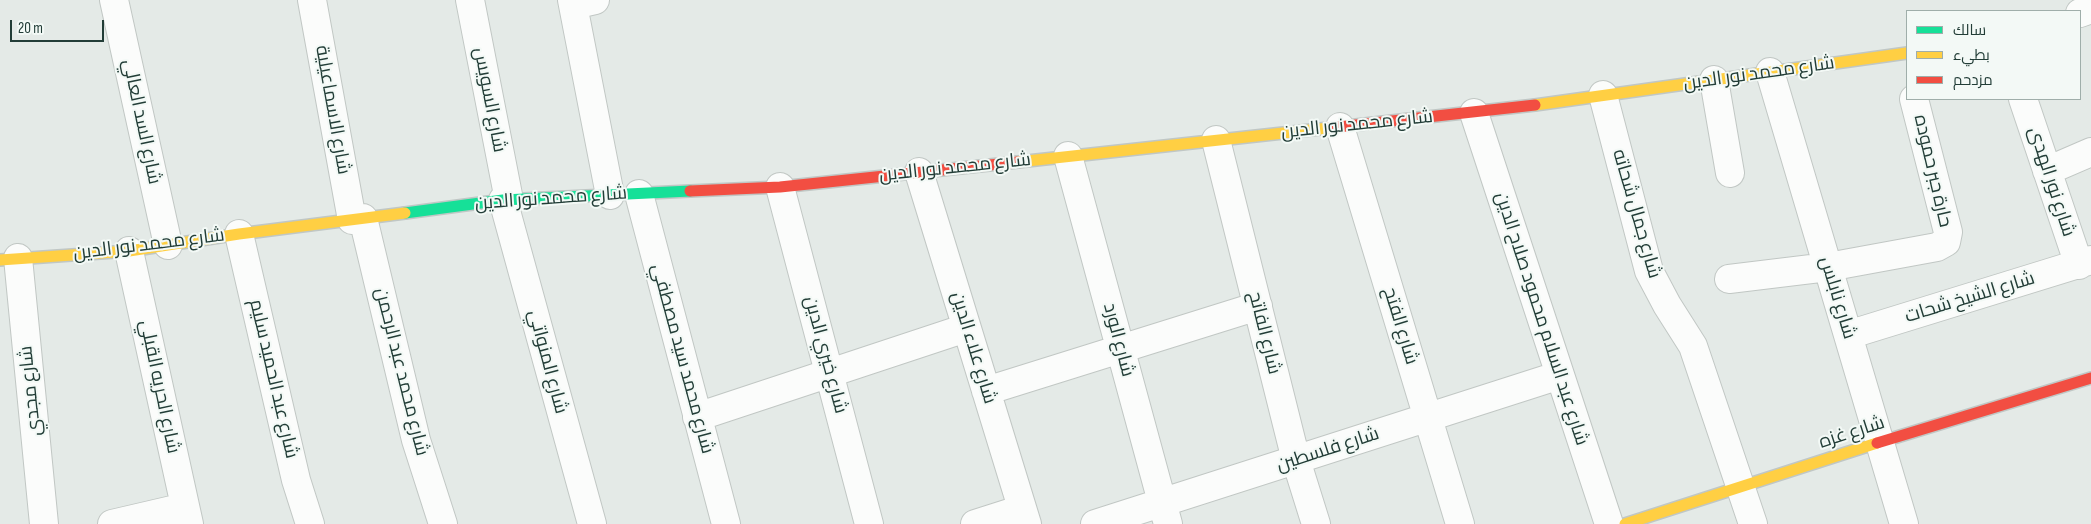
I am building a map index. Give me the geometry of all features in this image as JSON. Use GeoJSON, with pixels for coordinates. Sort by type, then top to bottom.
{"type":"FeatureCollection","features":[{"type":"Feature","properties":{"kind":"street","name":"شارع السد العالي"},"geometry":{"type":"LineString","coordinates":[[114,0],[168,245]]}},
{"type":"Feature","properties":{"kind":"street","name":"شارع الاسماعيلية"},"geometry":{"type":"LineString","coordinates":[[312,0],[358,219]]}},
{"type":"Feature","properties":{"kind":"street","name":"شارع السويس"},"geometry":{"type":"LineString","coordinates":[[470,0],[506,200]]}},
{"type":"Feature","properties":{"kind":"street"},"geometry":{"type":"LineString","coordinates":[[580,2],[610,195]]}},
{"type":"Feature","properties":{"kind":"street","name":"شارع محمد نور الدين"},"geometry":{"type":"LineString","coordinates":[[9,259],[129,251],[239,234],[506,200],[780,187],[1474,113],[1770,72],[1906,59]]}},
{"type":"Feature","properties":{"kind":"street","name":"شارع نابلس"},"geometry":{"type":"LineString","coordinates":[[1770,72],[1904,524]]}},
{"type":"Feature","properties":{"kind":"street"},"geometry":{"type":"LineString","coordinates":[[1714,80],[1730,173]]}},
{"type":"Feature","properties":{"kind":"street","name":"شارع جمال شحاته"},"geometry":{"type":"LineString","coordinates":[[1603,95],[1649,271],[1667,305],[1693,346],[1752,524]]}},
{"type":"Feature","properties":{"kind":"street","name":"حارة جبر حموده"},"geometry":{"type":"LineString","coordinates":[[1828,267],[1937,247],[1946,242],[1948,232],[1914,100]]}},
{"type":"Feature","properties":{"kind":"street","name":"شارع نور الهدى"},"geometry":{"type":"LineString","coordinates":[[2023,100],[2047,170],[2085,263]]}},
{"type":"Feature","properties":{"kind":"street","name":"شارع عبد السلام محمود صلاح الدين"},"geometry":{"type":"LineString","coordinates":[[1474,113],[1609,524]]}},
{"type":"Feature","properties":{"kind":"street","name":"شارع الفتح"},"geometry":{"type":"LineString","coordinates":[[1340,127],[1460,524]]}},
{"type":"Feature","properties":{"kind":"street","name":"شارع الفاتح"},"geometry":{"type":"LineString","coordinates":[[1216,140],[1296,460],[1316,524]]}},
{"type":"Feature","properties":{"kind":"street"},"geometry":{"type":"LineString","coordinates":[[2047,170],[2091,152]]}},
{"type":"Feature","properties":{"kind":"street","name":"شارع الورد"},"geometry":{"type":"LineString","coordinates":[[1068,156],[1164,513]]}},
{"type":"Feature","properties":{"kind":"street","name":"شارع علاء الدين"},"geometry":{"type":"LineString","coordinates":[[918,172],[1025,516]]}},
{"type":"Feature","properties":{"kind":"street","name":"شارع خيري الدين"},"geometry":{"type":"LineString","coordinates":[[780,187],[869,524]]}},
{"type":"Feature","properties":{"kind":"street","name":"شارع محمد سيد مصطفي"},"geometry":{"type":"LineString","coordinates":[[638,194],[726,524]]}},
{"type":"Feature","properties":{"kind":"street","name":"شارع المنواتي"},"geometry":{"type":"LineString","coordinates":[[506,200],[592,524]]}},
{"type":"Feature","properties":{"kind":"street","name":"شارع محمد عبد الرحمن"},"geometry":{"type":"LineString","coordinates":[[358,219],[416,440],[444,524]]}},
{"type":"Feature","properties":{"kind":"street","name":"شارع عبد الحميد سليم"},"geometry":{"type":"LineString","coordinates":[[239,234],[296,480],[310,524]]}},
{"type":"Feature","properties":{"kind":"street","name":"شارع الحريه القبلي"},"geometry":{"type":"LineString","coordinates":[[129,251],[187,516]]}},
{"type":"Feature","properties":{"kind":"street","name":"شارع مجدي"},"geometry":{"type":"LineString","coordinates":[[9,259],[44,524]]}},
{"type":"Feature","properties":{"kind":"street","name":"شارع الشيخ شحات"},"geometry":{"type":"LineString","coordinates":[[1848,335],[2085,263]]}},
{"type":"Feature","properties":{"kind":"street"},"geometry":{"type":"LineString","coordinates":[[1729,279],[1828,267]]}},
{"type":"Feature","properties":{"kind":"street"},"geometry":{"type":"LineString","coordinates":[[986,392],[1258,306]]}},
{"type":"Feature","properties":{"kind":"street"},"geometry":{"type":"LineString","coordinates":[[697,417],[966,328]]}},
{"type":"Feature","properties":{"kind":"street","name":"شارع فلسطين"},"geometry":{"type":"LineString","coordinates":[[1095,524],[1164,513],[1296,460],[1560,375]]}},
{"type":"Feature","properties":{"kind":"street","name":"شارع غزه"},"geometry":{"type":"LineString","coordinates":[[1625,524],[1880,442],[2091,378]]}},
{"type":"Feature","properties":{"kind":"street"},"geometry":{"type":"LineString","coordinates":[[112,524],[187,516]]}},
{"type":"Feature","properties":{"kind":"street"},"geometry":{"type":"LineString","coordinates":[[975,524],[1025,516]]}},
{"type":"Feature","properties":{"kind":"traffic: fast"},"geometry":{"type":"LineString","coordinates":[[405,213],[503,200],[690,191]]}},
{"type":"Feature","properties":{"kind":"traffic: slow"},"geometry":{"type":"LineString","coordinates":[[1535,105],[1906,53]]}},
{"type":"Feature","properties":{"kind":"traffic: slow"},"geometry":{"type":"LineString","coordinates":[[1018,162],[1329,128]]}},
{"type":"Feature","properties":{"kind":"traffic: slow"},"geometry":{"type":"LineString","coordinates":[[0,260],[129,251],[239,234],[405,213]]}},
{"type":"Feature","properties":{"kind":"traffic: slow"},"geometry":{"type":"LineString","coordinates":[[1625,524],[1877,443]]}},
{"type":"Feature","properties":{"kind":"traffic: jam"},"geometry":{"type":"LineString","coordinates":[[1329,128],[1535,105]]}},
{"type":"Feature","properties":{"kind":"traffic: jam"},"geometry":{"type":"LineString","coordinates":[[690,191],[780,187],[1018,162]]}},
{"type":"Feature","properties":{"kind":"traffic: jam"},"geometry":{"type":"LineString","coordinates":[[1877,443],[2091,378]]}}]}
